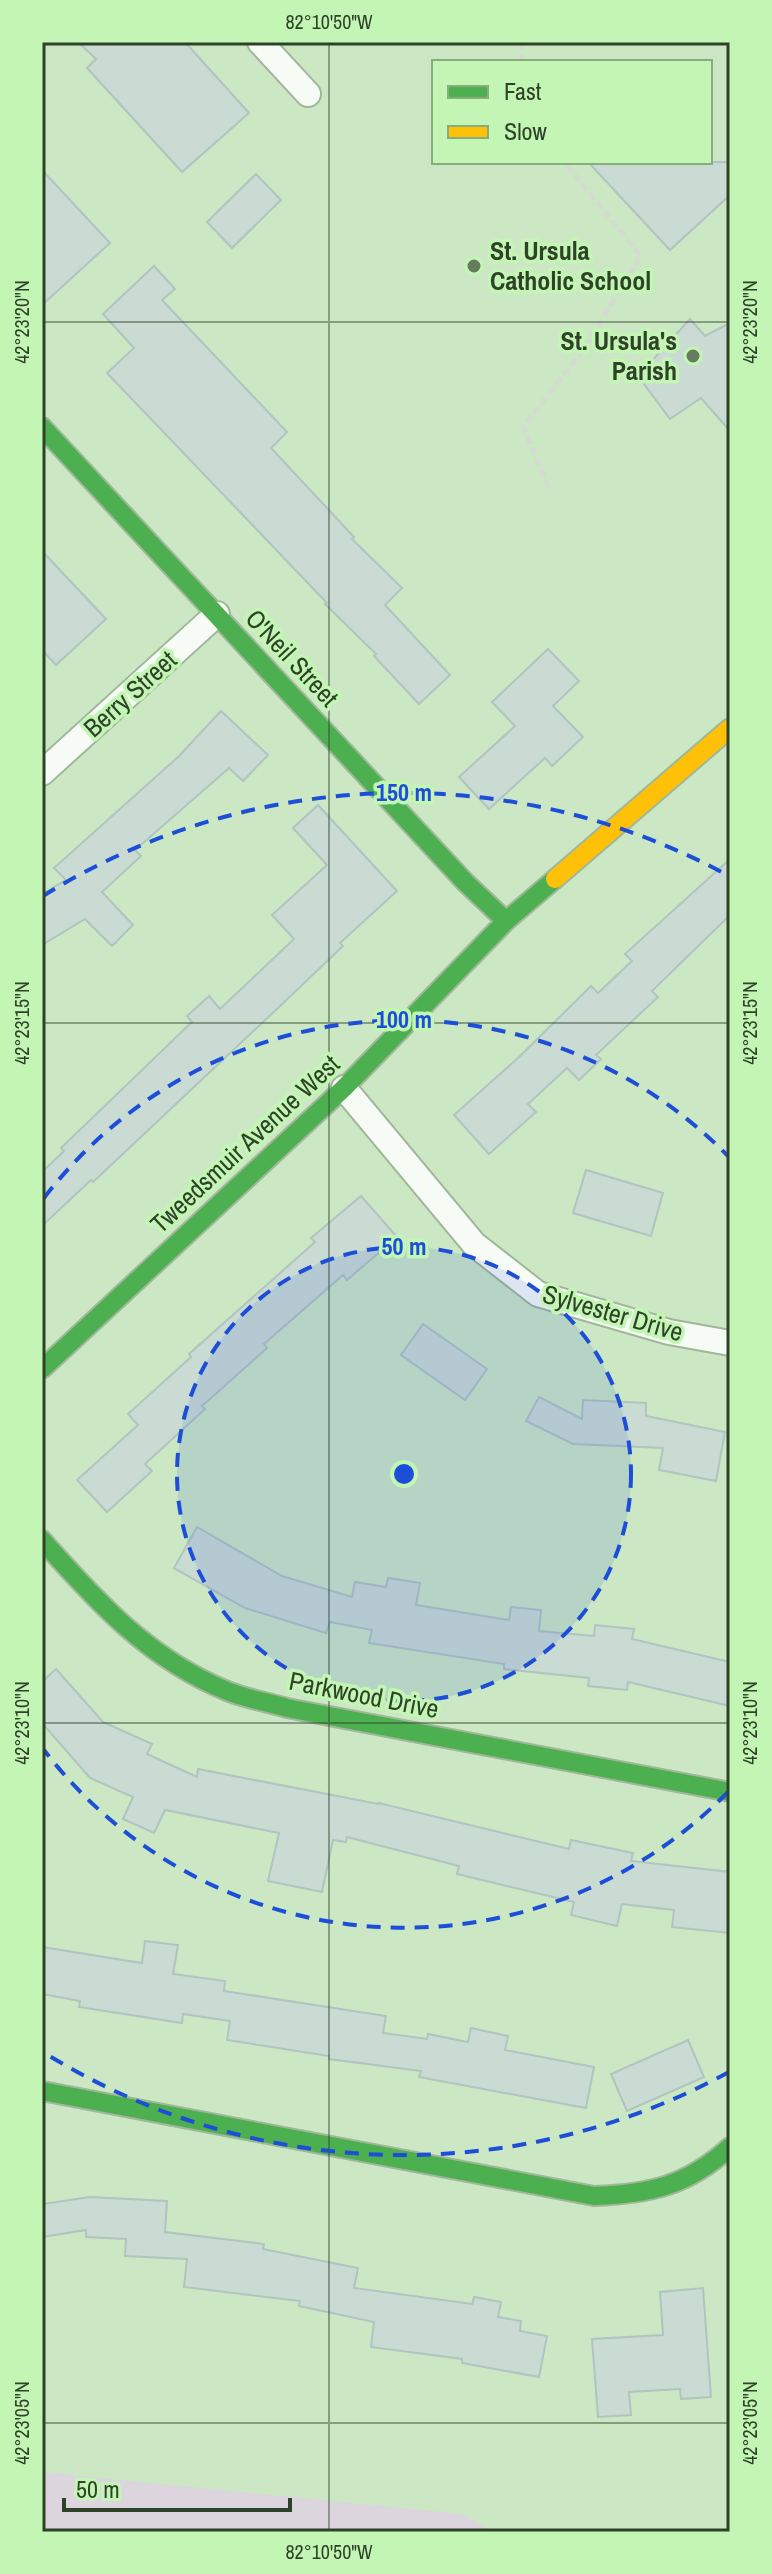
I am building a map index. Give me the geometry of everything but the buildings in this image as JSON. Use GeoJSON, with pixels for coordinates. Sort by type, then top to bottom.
{"type":"FeatureCollection","features":[{"type":"Feature","properties":{"kind":"street"},"geometry":{"type":"LineString","coordinates":[[260,42],[308,94]]}},
{"type":"Feature","properties":{"kind":"street","name":"O'Neil Street"},"geometry":{"type":"LineString","coordinates":[[42,427],[465,882],[506,921]]}},
{"type":"Feature","properties":{"kind":"street","name":"Berry Street"},"geometry":{"type":"LineString","coordinates":[[42,773],[217,614]]}},
{"type":"Feature","properties":{"kind":"street","name":"Tweedsmuir Avenue West"},"geometry":{"type":"LineString","coordinates":[[42,1369],[344,1088],[506,921],[730,728]]}},
{"type":"Feature","properties":{"kind":"street","name":"Sylvester Drive"},"geometry":{"type":"LineString","coordinates":[[344,1088],[474,1244],[538,1294],[669,1332],[730,1343]]}},
{"type":"Feature","properties":{"kind":"street","name":"Parkwood Drive"},"geometry":{"type":"LineString","coordinates":[[42,1540],[116,1622],[144,1646],[179,1669],[229,1692],[287,1708],[730,1792]]}},
{"type":"Feature","properties":{"kind":"street"},"geometry":{"type":"LineString","coordinates":[[42,2091],[594,2196],[640,2194],[673,2186],[698,2174],[730,2147]]}},
{"type":"Feature","properties":{"kind":"path"},"geometry":{"type":"LineString","coordinates":[[549,488],[523,427],[584,349],[641,256],[566,164]]}},
{"type":"Feature","properties":{"kind":"shaded area"},"geometry":{"type":"Polygon","coordinates":[[[42,2472],[462,2514],[493,2532],[42,2532],[42,2472]]]}},
{"type":"Feature","properties":{"kind":"traffic: fast"},"geometry":{"type":"LineString","coordinates":[[42,427],[465,882],[506,921]]}},
{"type":"Feature","properties":{"kind":"traffic: fast"},"geometry":{"type":"LineString","coordinates":[[42,1369],[344,1088],[506,921],[555,879]]}},
{"type":"Feature","properties":{"kind":"traffic: fast"},"geometry":{"type":"LineString","coordinates":[[42,1540],[104,1607],[149,1646],[199,1678],[234,1694],[287,1708],[730,1792]]}},
{"type":"Feature","properties":{"kind":"traffic: fast"},"geometry":{"type":"LineString","coordinates":[[42,2091],[594,2196],[633,2193],[667,2185],[698,2171],[730,2147]]}},
{"type":"Feature","properties":{"kind":"traffic: slow"},"geometry":{"type":"LineString","coordinates":[[555,879],[730,728]]}},
{"type":"Feature","properties":{"kind":"place","name":"St. Ursula Catholic School"},"geometry":{"type":"Point","coordinates":[474,266]}},
{"type":"Feature","properties":{"kind":"place","name":"St. Ursula's Parish"},"geometry":{"type":"Point","coordinates":[693,356]}}]}
